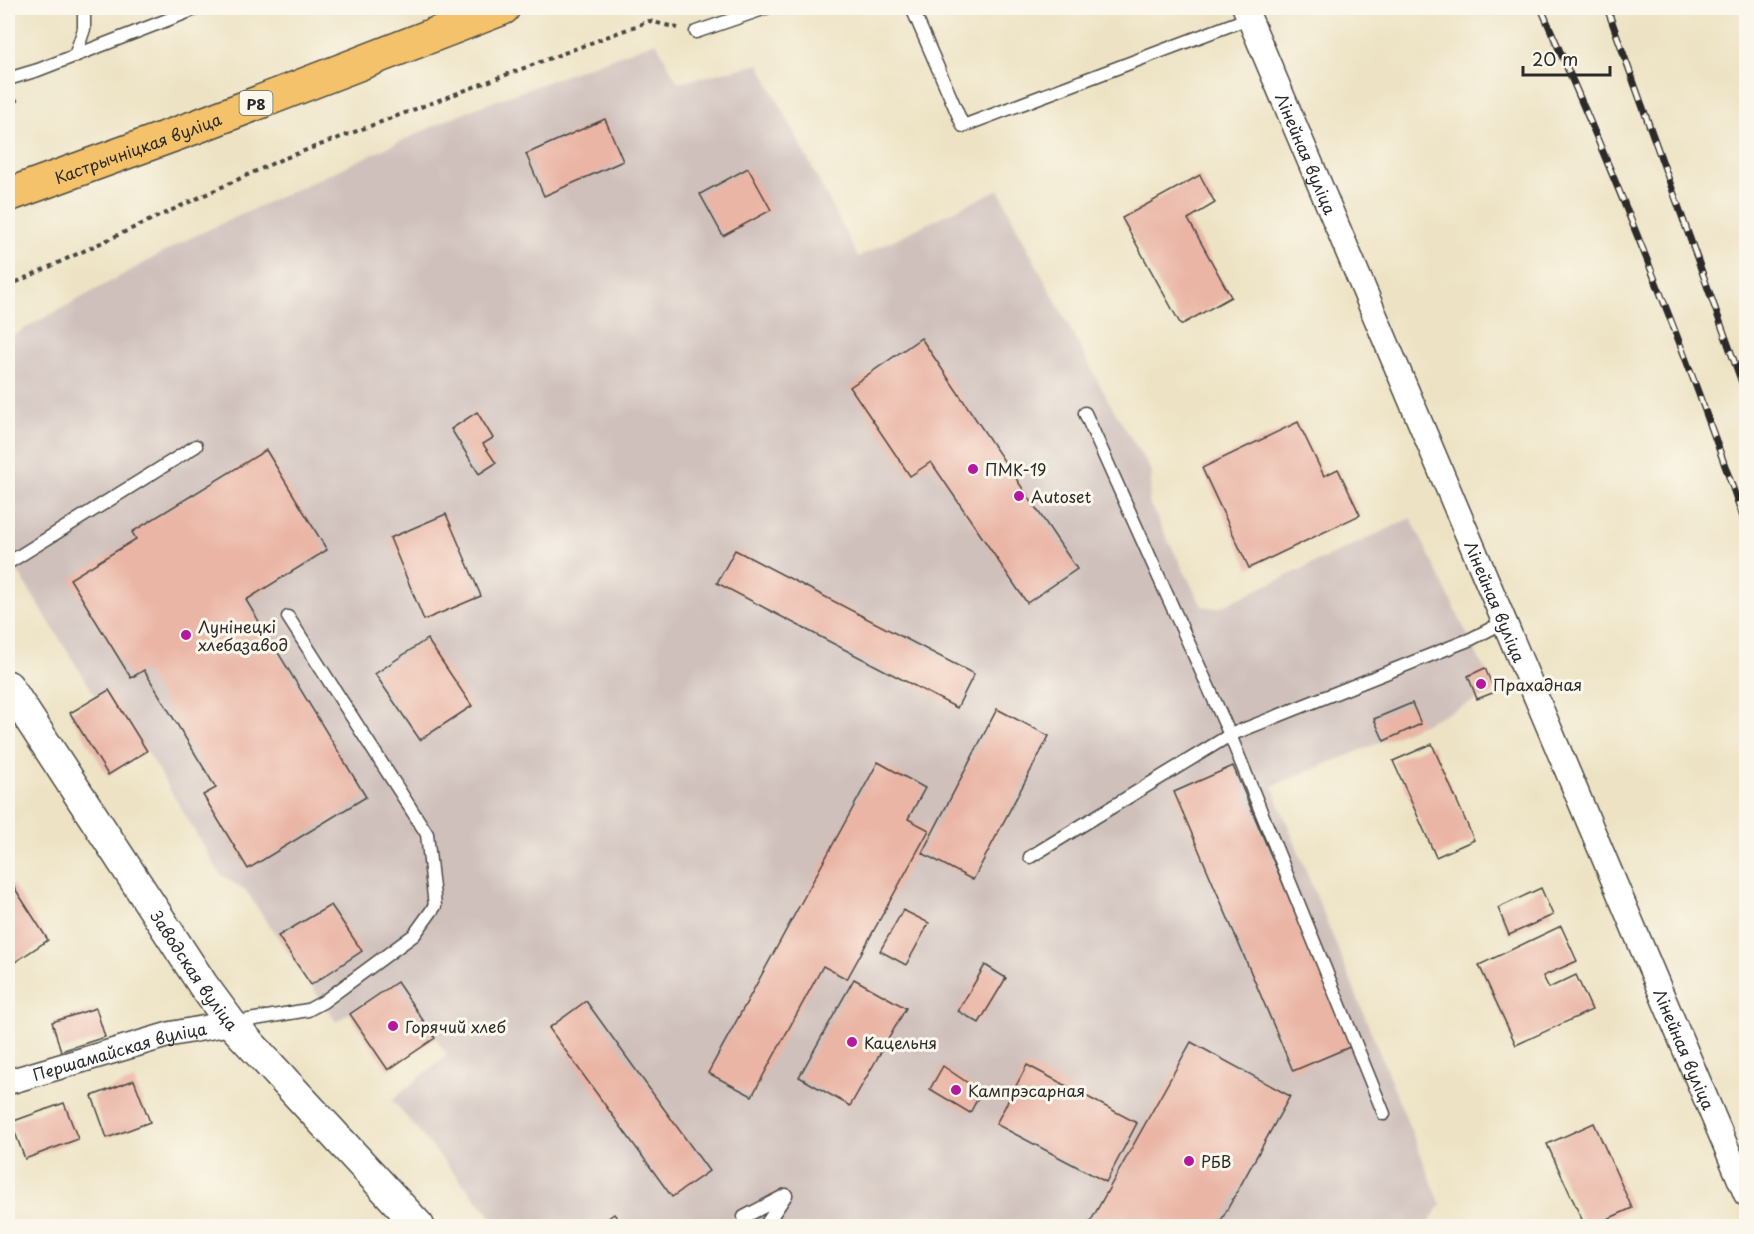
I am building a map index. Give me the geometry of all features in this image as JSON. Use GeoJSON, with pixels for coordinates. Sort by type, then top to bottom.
{"type":"FeatureCollection","features":[{"type":"Feature","properties":{"kind":"main road","name":"Кастрычніцкая вуліца"},"geometry":{"type":"LineString","coordinates":[[8,195],[198,126],[502,8]]}},
{"type":"Feature","properties":{"kind":"street","name":"Лінейная вуліца"},"geometry":{"type":"LineString","coordinates":[[1247,13],[1506,621],[1746,1194]]}},
{"type":"Feature","properties":{"kind":"street","name":"Заводская вуліца"},"geometry":{"type":"LineString","coordinates":[[8,686],[203,985],[231,1023],[419,1227]]}},
{"type":"Feature","properties":{"kind":"street","name":"Першамайская вуліца"},"geometry":{"type":"LineString","coordinates":[[8,1082],[171,1034],[231,1023]]}},
{"type":"Feature","properties":{"kind":"lane"},"geometry":{"type":"LineString","coordinates":[[75,56],[84,29],[84,8]]}},
{"type":"Feature","properties":{"kind":"lane"},"geometry":{"type":"LineString","coordinates":[[8,79],[75,56],[198,8]]}},
{"type":"Feature","properties":{"kind":"lane"},"geometry":{"type":"LineString","coordinates":[[696,32],[766,8]]}},
{"type":"Feature","properties":{"kind":"lane"},"geometry":{"type":"LineString","coordinates":[[912,8],[963,126],[1247,13]]}},
{"type":"Feature","properties":{"kind":"lane"},"geometry":{"type":"LineString","coordinates":[[1085,413],[1230,735],[1384,1114]]}},
{"type":"Feature","properties":{"kind":"lane"},"geometry":{"type":"LineString","coordinates":[[8,563],[196,446]]}},
{"type":"Feature","properties":{"kind":"lane"},"geometry":{"type":"LineString","coordinates":[[231,1023],[308,1010],[323,1002],[414,935],[435,906],[427,834],[288,617]]}},
{"type":"Feature","properties":{"kind":"lane"},"geometry":{"type":"LineString","coordinates":[[1030,857],[1230,735],[1471,639],[1506,621]]}},
{"type":"Feature","properties":{"kind":"lane"},"geometry":{"type":"LineString","coordinates":[[744,1217],[786,1196],[765,1227]]}},
{"type":"Feature","properties":{"kind":"path"},"geometry":{"type":"LineString","coordinates":[[8,286],[280,160],[649,21],[696,32]]}},
{"type":"Feature","properties":{"kind":"shaded area"},"geometry":{"type":"Polygon","coordinates":[[[656,42],[678,83],[759,64],[858,257],[999,189],[1017,228],[1108,400],[1152,472],[1149,503],[1202,606],[1218,608],[1411,518],[1495,692],[1384,741],[1272,786],[1441,1205],[1425,1226],[499,1226],[392,1100],[447,1055],[397,982],[336,1022],[246,891],[220,874],[147,751],[108,775],[70,713],[96,697],[8,556],[8,338],[186,240],[462,113],[656,42]]]}},
{"type":"Feature","properties":{"kind":"building"},"geometry":{"type":"Polygon","coordinates":[[[605,119],[623,161],[544,196],[526,154],[605,119]]]}},
{"type":"Feature","properties":{"kind":"building"},"geometry":{"type":"Polygon","coordinates":[[[748,168],[771,210],[723,236],[700,194],[748,168]]]}},
{"type":"Feature","properties":{"kind":"building"},"geometry":{"type":"Polygon","coordinates":[[[1200,175],[1215,203],[1188,219],[1231,297],[1181,325],[1122,218],[1200,175]]]}},
{"type":"Feature","properties":{"kind":"building","name":"ПМК-19"},"geometry":{"type":"Polygon","coordinates":[[[921,338],[1077,569],[1027,603],[931,462],[910,476],[850,387],[921,338]]]}},
{"type":"Feature","properties":{"kind":"building"},"geometry":{"type":"Polygon","coordinates":[[[477,412],[493,438],[483,444],[496,463],[479,474],[451,429],[477,412]]]}},
{"type":"Feature","properties":{"kind":"building"},"geometry":{"type":"Polygon","coordinates":[[[1298,422],[1324,476],[1338,469],[1360,515],[1249,568],[1202,468],[1298,422]]]}},
{"type":"Feature","properties":{"kind":"building","name":"Лунінецкі хлебазавод"},"geometry":{"type":"Polygon","coordinates":[[[266,450],[327,550],[246,600],[366,797],[248,869],[203,795],[216,788],[144,670],[131,678],[70,579],[136,539],[132,532],[266,450]]]}},
{"type":"Feature","properties":{"kind":"building"},"geometry":{"type":"Polygon","coordinates":[[[446,514],[481,596],[424,620],[390,538],[446,514]]]}},
{"type":"Feature","properties":{"kind":"building"},"geometry":{"type":"Polygon","coordinates":[[[735,550],[974,674],[957,708],[717,583],[735,550]]]}},
{"type":"Feature","properties":{"kind":"building"},"geometry":{"type":"Polygon","coordinates":[[[427,639],[472,706],[420,740],[375,674],[427,639]]]}},
{"type":"Feature","properties":{"kind":"building","name":"Прахадная"},"geometry":{"type":"Polygon","coordinates":[[[1485,668],[1495,692],[1477,699],[1468,676],[1485,668]]]}},
{"type":"Feature","properties":{"kind":"building"},"geometry":{"type":"Polygon","coordinates":[[[109,690],[147,751],[108,775],[70,713],[109,690]]]}},
{"type":"Feature","properties":{"kind":"building"},"geometry":{"type":"Polygon","coordinates":[[[1412,703],[1421,724],[1384,741],[1374,719],[1412,703]]]}},
{"type":"Feature","properties":{"kind":"building"},"geometry":{"type":"Polygon","coordinates":[[[997,709],[1049,736],[973,880],[922,853],[997,709]]]}},
{"type":"Feature","properties":{"kind":"building"},"geometry":{"type":"Polygon","coordinates":[[[1432,744],[1474,840],[1436,857],[1393,761],[1432,744]]]}},
{"type":"Feature","properties":{"kind":"building"},"geometry":{"type":"Polygon","coordinates":[[[878,762],[925,788],[908,819],[929,830],[847,979],[823,966],[752,1096],[708,1073],[878,762]]]}},
{"type":"Feature","properties":{"kind":"building"},"geometry":{"type":"Polygon","coordinates":[[[1233,766],[1352,1046],[1293,1071],[1174,792],[1233,766]]]}},
{"type":"Feature","properties":{"kind":"building"},"geometry":{"type":"Polygon","coordinates":[[[12,884],[48,940],[9,966],[8,887],[12,884]]]}},
{"type":"Feature","properties":{"kind":"building"},"geometry":{"type":"Polygon","coordinates":[[[1541,888],[1553,915],[1509,935],[1498,908],[1541,888]]]}},
{"type":"Feature","properties":{"kind":"building"},"geometry":{"type":"Polygon","coordinates":[[[331,905],[362,951],[311,985],[278,936],[331,905]]]}},
{"type":"Feature","properties":{"kind":"building"},"geometry":{"type":"Polygon","coordinates":[[[903,910],[929,923],[906,965],[880,951],[903,910]]]}},
{"type":"Feature","properties":{"kind":"building"},"geometry":{"type":"Polygon","coordinates":[[[1561,926],[1577,961],[1543,976],[1549,988],[1576,975],[1592,1010],[1516,1045],[1479,965],[1561,926]]]}},
{"type":"Feature","properties":{"kind":"building"},"geometry":{"type":"Polygon","coordinates":[[[985,965],[1006,978],[979,1023],[958,1011],[985,965]]]}},
{"type":"Feature","properties":{"kind":"building","name":"Кацельня"},"geometry":{"type":"Polygon","coordinates":[[[854,979],[906,1008],[850,1106],[799,1077],[854,979]]]}},
{"type":"Feature","properties":{"kind":"building","name":"Горячий хлеб"},"geometry":{"type":"Polygon","coordinates":[[[397,982],[435,1038],[388,1070],[350,1014],[397,982]]]}},
{"type":"Feature","properties":{"kind":"building"},"geometry":{"type":"Polygon","coordinates":[[[586,1001],[709,1171],[672,1197],[549,1028],[586,1001]]]}},
{"type":"Feature","properties":{"kind":"building"},"geometry":{"type":"Polygon","coordinates":[[[96,1008],[105,1037],[61,1051],[52,1022],[96,1008]]]}},
{"type":"Feature","properties":{"kind":"building","name":"РБВ"},"geometry":{"type":"Polygon","coordinates":[[[1191,1042],[1290,1096],[1218,1226],[1088,1226],[1191,1042]]]}},
{"type":"Feature","properties":{"kind":"building"},"geometry":{"type":"Polygon","coordinates":[[[1027,1065],[1137,1123],[1106,1182],[996,1124],[1027,1065]]]}},
{"type":"Feature","properties":{"kind":"building","name":"Кампрэсарная"},"geometry":{"type":"Polygon","coordinates":[[[943,1066],[981,1092],[970,1113],[930,1089],[943,1066]]]}},
{"type":"Feature","properties":{"kind":"building"},"geometry":{"type":"Polygon","coordinates":[[[134,1080],[150,1122],[107,1138],[92,1096],[134,1080]]]}},
{"type":"Feature","properties":{"kind":"building"},"geometry":{"type":"Polygon","coordinates":[[[64,1103],[78,1139],[25,1159],[11,1122],[64,1103]]]}},
{"type":"Feature","properties":{"kind":"building"},"geometry":{"type":"Polygon","coordinates":[[[1594,1123],[1632,1208],[1592,1226],[1585,1226],[1547,1144],[1594,1123]]]}},
{"type":"Feature","properties":{"kind":"building"},"geometry":{"type":"Polygon","coordinates":[[[614,1214],[623,1226],[597,1226],[614,1214]]]}},
{"type":"Feature","properties":{"kind":"railway"},"geometry":{"type":"LineString","coordinates":[[1541,8],[1649,265],[1746,526]]}},
{"type":"Feature","properties":{"kind":"railway"},"geometry":{"type":"LineString","coordinates":[[1607,8],[1746,394]]}},
{"type":"Feature","properties":{"kind":"place","name":"ПМК-19"},"geometry":{"type":"Point","coordinates":[973,469]}},
{"type":"Feature","properties":{"kind":"place","name":"Autoset"},"geometry":{"type":"Point","coordinates":[1019,496]}},
{"type":"Feature","properties":{"kind":"place","name":"Лунінецкі хлебазавод"},"geometry":{"type":"Point","coordinates":[186,635]}},
{"type":"Feature","properties":{"kind":"place","name":"Прахадная"},"geometry":{"type":"Point","coordinates":[1481,684]}},
{"type":"Feature","properties":{"kind":"place","name":"Горячий хлеб"},"geometry":{"type":"Point","coordinates":[393,1026]}},
{"type":"Feature","properties":{"kind":"place","name":"Кацельня"},"geometry":{"type":"Point","coordinates":[852,1042]}},
{"type":"Feature","properties":{"kind":"place","name":"Кампрэсарная"},"geometry":{"type":"Point","coordinates":[956,1090]}},
{"type":"Feature","properties":{"kind":"place","name":"РБВ"},"geometry":{"type":"Point","coordinates":[1189,1161]}}]}
